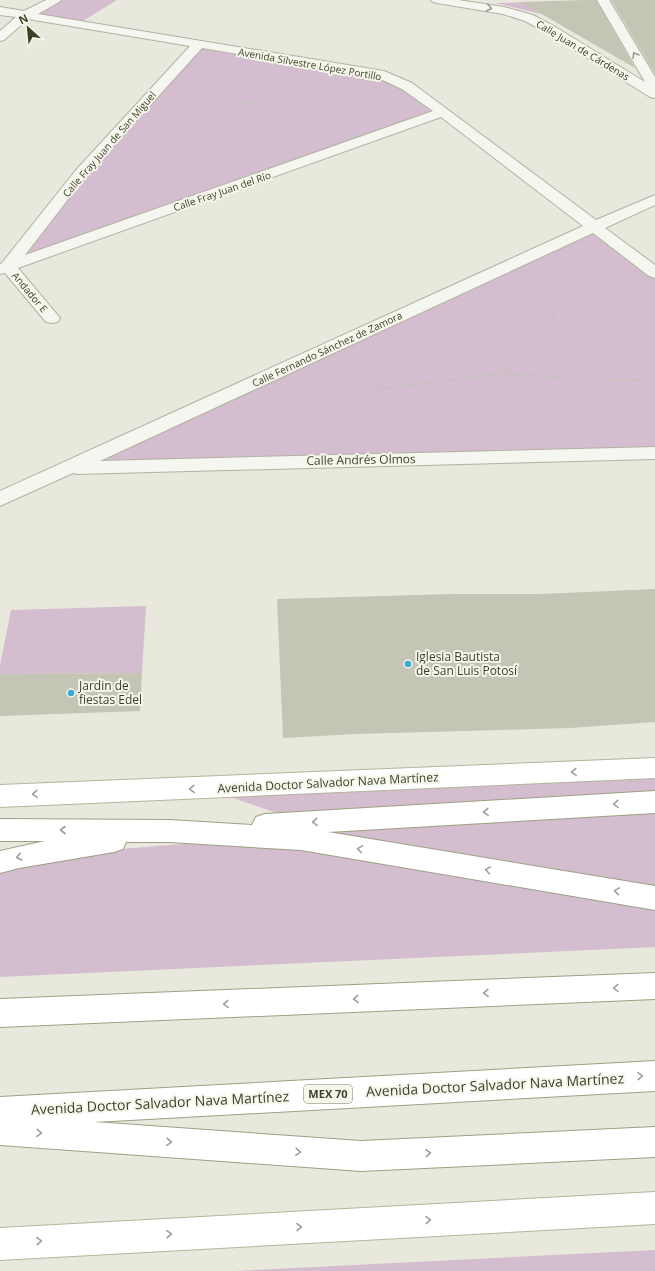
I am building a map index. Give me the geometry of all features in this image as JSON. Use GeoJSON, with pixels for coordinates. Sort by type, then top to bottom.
{"type":"FeatureCollection","features":[{"type":"Feature","properties":{"kind":"main road","name":"Avenida Doctor Salvador Nava Martínez"},"geometry":{"type":"LineString","coordinates":[[0,796],[655,768]]}},
{"type":"Feature","properties":{"kind":"main road"},"geometry":{"type":"LineString","coordinates":[[0,862],[18,857],[170,831],[655,802]]}},
{"type":"Feature","properties":{"kind":"main road"},"geometry":{"type":"LineString","coordinates":[[0,830],[170,831],[301,839],[655,898]]}},
{"type":"Feature","properties":{"kind":"main road"},"geometry":{"type":"LineString","coordinates":[[0,1013],[655,986]]}},
{"type":"Feature","properties":{"kind":"main road","name":"Avenida Doctor Salvador Nava Martínez"},"geometry":{"type":"LineString","coordinates":[[0,1112],[655,1076]]}},
{"type":"Feature","properties":{"kind":"main road"},"geometry":{"type":"LineString","coordinates":[[0,1130],[361,1156],[655,1142]]}},
{"type":"Feature","properties":{"kind":"main road"},"geometry":{"type":"LineString","coordinates":[[0,1244],[655,1208]]}},
{"type":"Feature","properties":{"kind":"street"},"geometry":{"type":"LineString","coordinates":[[0,37],[24,16],[55,0]]}},
{"type":"Feature","properties":{"kind":"street","name":"Calle Juan de Cárdenas"},"geometry":{"type":"LineString","coordinates":[[437,0],[504,11],[529,18],[553,31],[655,94]]}},
{"type":"Feature","properties":{"kind":"street"},"geometry":{"type":"LineString","coordinates":[[603,0],[655,88]]}},
{"type":"Feature","properties":{"kind":"street","name":"Avenida Silvestre López Portillo"},"geometry":{"type":"LineString","coordinates":[[0,11],[356,70],[379,74],[393,79],[407,86],[443,112],[655,273]]}},
{"type":"Feature","properties":{"kind":"street","name":"Calle Fray Juan de San Miguel"},"geometry":{"type":"LineString","coordinates":[[4,267],[81,173],[198,45]]}},
{"type":"Feature","properties":{"kind":"street","name":"Calle Fray Juan del Río"},"geometry":{"type":"LineString","coordinates":[[4,267],[443,112]]}},
{"type":"Feature","properties":{"kind":"street","name":"Calle Fernando Sánchez de Zamora"},"geometry":{"type":"LineString","coordinates":[[0,499],[655,199]]}},
{"type":"Feature","properties":{"kind":"street","name":"Andador E"},"geometry":{"type":"LineString","coordinates":[[4,267],[52,318]]}},
{"type":"Feature","properties":{"kind":"street","name":"Calle Andrés Olmos"},"geometry":{"type":"LineString","coordinates":[[68,468],[655,453]]}},
{"type":"Feature","properties":{"kind":"path"},"geometry":{"type":"LineString","coordinates":[[159,87],[270,105],[309,95],[356,70]]}},
{"type":"Feature","properties":{"kind":"path"},"geometry":{"type":"LineString","coordinates":[[81,173],[123,169],[219,128],[245,102]]}},
{"type":"Feature","properties":{"kind":"path"},"geometry":{"type":"LineString","coordinates":[[219,128],[268,174]]}},
{"type":"Feature","properties":{"kind":"path"},"geometry":{"type":"LineString","coordinates":[[505,373],[555,327],[549,298],[516,262]]}},
{"type":"Feature","properties":{"kind":"path"},"geometry":{"type":"LineString","coordinates":[[285,369],[384,389],[505,373],[591,381],[655,379]]}},
{"type":"Feature","properties":{"kind":"path"},"geometry":{"type":"LineString","coordinates":[[305,462],[384,389]]}},
{"type":"Feature","properties":{"kind":"shaded area"},"geometry":{"type":"Polygon","coordinates":[[[55,0],[117,0],[76,25],[24,16],[55,0]]]}},
{"type":"Feature","properties":{"kind":"shaded area"},"geometry":{"type":"Polygon","coordinates":[[[535,2],[541,14],[495,3],[535,2]]]}},
{"type":"Feature","properties":{"kind":"shaded area"},"geometry":{"type":"Polygon","coordinates":[[[198,45],[379,74],[443,112],[8,266],[198,45]]]}},
{"type":"Feature","properties":{"kind":"shaded area"},"geometry":{"type":"Polygon","coordinates":[[[594,227],[655,273],[655,453],[68,468],[594,227]]]}},
{"type":"Feature","properties":{"kind":"shaded area"},"geometry":{"type":"Polygon","coordinates":[[[146,606],[142,673],[0,674],[0,665],[11,610],[146,606]]]}},
{"type":"Feature","properties":{"kind":"shaded area"},"geometry":{"type":"Polygon","coordinates":[[[655,768],[655,947],[0,977],[0,862],[19,857],[334,832],[203,788],[655,768]]]}},
{"type":"Feature","properties":{"kind":"shaded area"},"geometry":{"type":"Polygon","coordinates":[[[655,1250],[655,1271],[235,1271],[655,1250]]]}},
{"type":"Feature","properties":{"kind":"building"},"geometry":{"type":"Polygon","coordinates":[[[596,0],[635,68],[521,2],[596,0]]]}},
{"type":"Feature","properties":{"kind":"building"},"geometry":{"type":"Polygon","coordinates":[[[611,0],[655,0],[655,74],[611,0]]]}},
{"type":"Feature","properties":{"kind":"building"},"geometry":{"type":"Polygon","coordinates":[[[655,589],[655,722],[570,728],[356,734],[283,738],[277,599],[453,594],[540,594],[655,589]]]}},
{"type":"Feature","properties":{"kind":"building","name":"Jardin de fiestas Edel"},"geometry":{"type":"Polygon","coordinates":[[[142,673],[140,711],[0,716],[0,674],[142,673]]]}},
{"type":"Feature","properties":{"kind":"place","name":"Iglesia Bautista de San Luis Potosí"},"geometry":{"type":"Point","coordinates":[408,664]}},
{"type":"Feature","properties":{"kind":"place","name":"Jardin de fiestas Edel"},"geometry":{"type":"Point","coordinates":[71,693]}}]}
